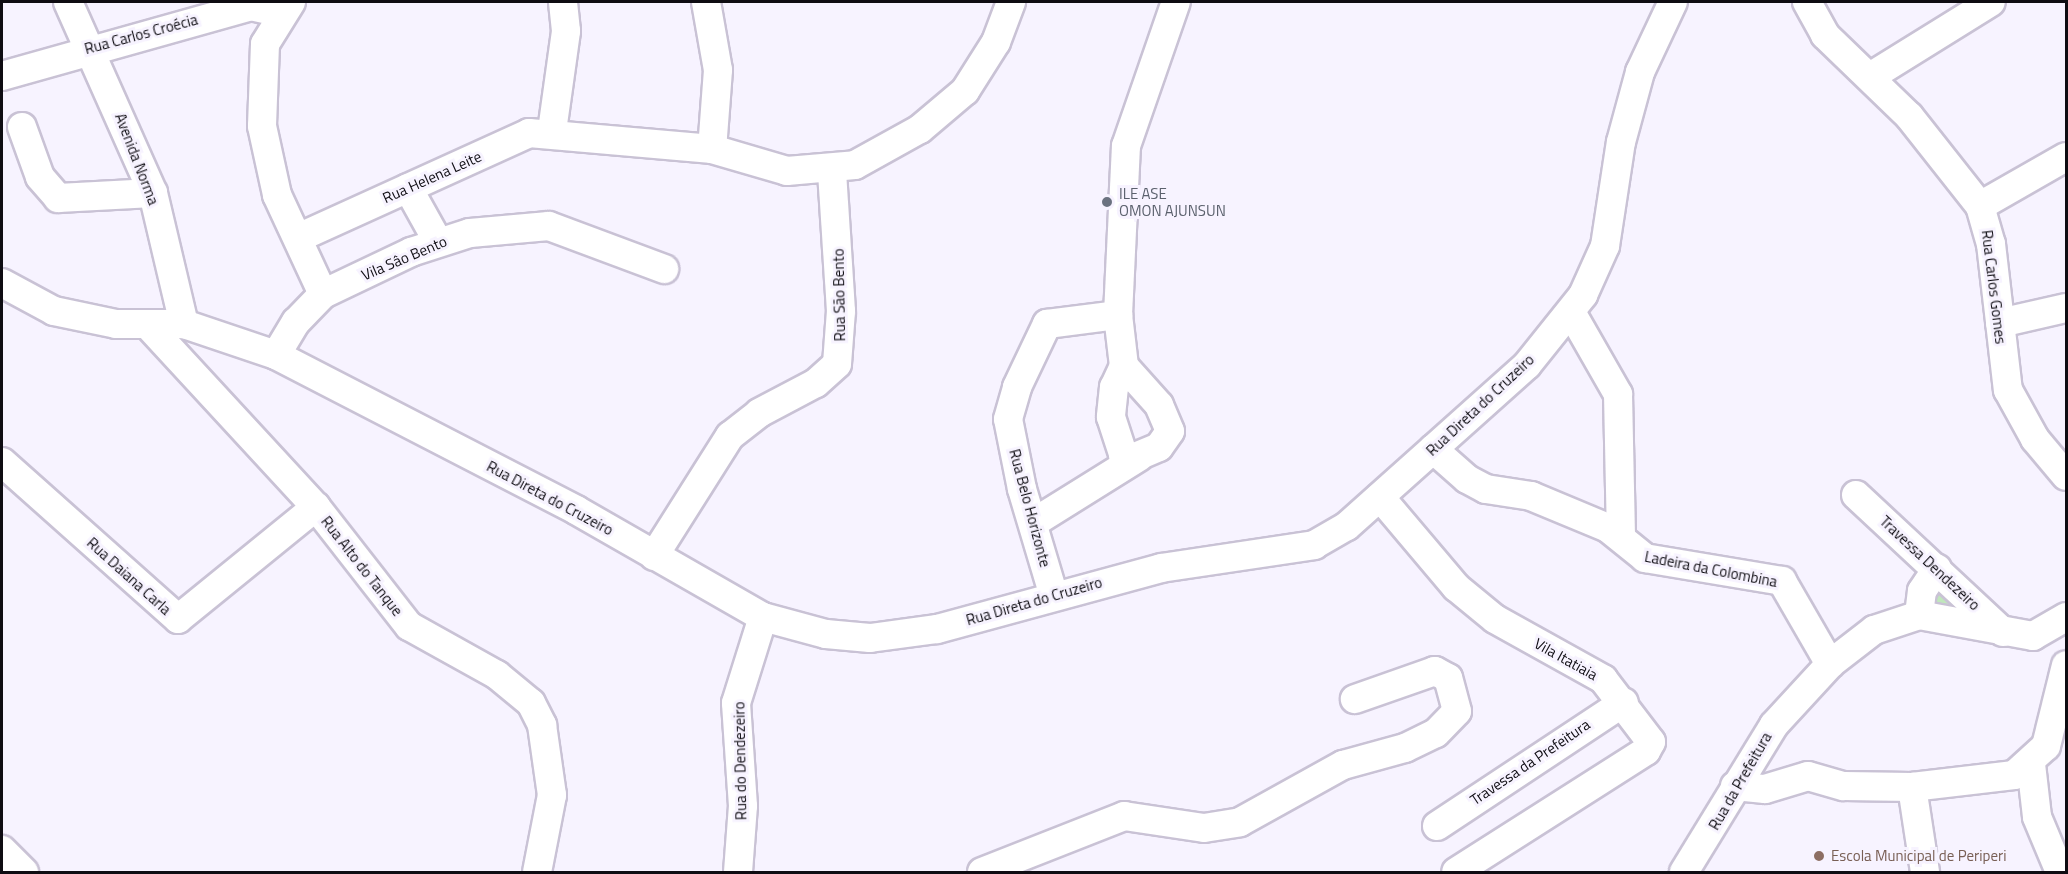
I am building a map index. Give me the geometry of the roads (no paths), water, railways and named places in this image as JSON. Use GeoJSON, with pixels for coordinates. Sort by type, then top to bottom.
{"type":"FeatureCollection","features":[{"type":"Feature","properties":{"kind":"street","name":"Avenida Norma"},"geometry":{"type":"LineString","coordinates":[[68,2],[153,194],[184,324]]}},
{"type":"Feature","properties":{"kind":"street"},"geometry":{"type":"LineString","coordinates":[[552,131],[566,31],[563,2]]}},
{"type":"Feature","properties":{"kind":"street"},"geometry":{"type":"LineString","coordinates":[[706,2],[718,70],[712,149]]}},
{"type":"Feature","properties":{"kind":"street"},"geometry":{"type":"LineString","coordinates":[[832,171],[896,146],[964,91],[987,59],[1011,2]]}},
{"type":"Feature","properties":{"kind":"street"},"geometry":{"type":"LineString","coordinates":[[1032,523],[1163,443],[1169,424],[1124,366],[1118,315],[1126,146],[1176,2]]}},
{"type":"Feature","properties":{"kind":"street","name":"Rua Direta do Cruzeiro"},"geometry":{"type":"LineString","coordinates":[[2,284],[54,311],[116,324],[184,324],[276,355],[654,555],[763,617],[826,634],[890,636],[937,629],[1053,593],[1161,568],[1314,545],[1338,534],[1527,365],[1571,312],[1605,246],[1621,142],[1637,82],[1673,2]]}},
{"type":"Feature","properties":{"kind":"street","name":"Rua Carlos Gomes"},"geometry":{"type":"LineString","coordinates":[[1807,2],[1825,35],[1909,116],[1980,206],[2000,323],[2008,390],[2063,464]]}},
{"type":"Feature","properties":{"kind":"street"},"geometry":{"type":"LineString","coordinates":[[1870,77],[1991,2]]}},
{"type":"Feature","properties":{"kind":"street","name":"Rua Carlos Croécia"},"geometry":{"type":"LineString","coordinates":[[2,76],[89,48],[250,6],[286,7]]}},
{"type":"Feature","properties":{"kind":"street"},"geometry":{"type":"LineString","coordinates":[[286,7],[262,60],[262,126],[267,163],[323,294]]}},
{"type":"Feature","properties":{"kind":"street"},"geometry":{"type":"LineString","coordinates":[[22,127],[40,177],[58,198],[153,194]]}},
{"type":"Feature","properties":{"kind":"street","name":"Rua Helena Leite"},"geometry":{"type":"LineString","coordinates":[[298,238],[469,163],[513,137],[552,131],[712,149],[788,171],[832,171]]}},
{"type":"Feature","properties":{"kind":"street"},"geometry":{"type":"LineString","coordinates":[[1980,206],[2067,157]]}},
{"type":"Feature","properties":{"kind":"street","name":"Rua São Bento"},"geometry":{"type":"LineString","coordinates":[[654,555],[730,436],[759,413],[816,383],[837,364],[841,311],[832,171]]}},
{"type":"Feature","properties":{"kind":"street"},"geometry":{"type":"LineString","coordinates":[[408,188],[438,242]]}},
{"type":"Feature","properties":{"kind":"street","name":"Vila Sâo Bento"},"geometry":{"type":"LineString","coordinates":[[276,355],[296,322],[323,294],[438,242],[522,224],[549,226],[664,269]]}},
{"type":"Feature","properties":{"kind":"street"},"geometry":{"type":"LineString","coordinates":[[2000,323],[2067,309]]}},
{"type":"Feature","properties":{"kind":"street"},"geometry":{"type":"LineString","coordinates":[[1571,312],[1618,394],[1621,535]]}},
{"type":"Feature","properties":{"kind":"street","name":"Rua Belo Horizonte"},"geometry":{"type":"LineString","coordinates":[[1053,593],[1032,523],[1008,419],[1017,387],[1051,321],[1118,315]]}},
{"type":"Feature","properties":{"kind":"street","name":"Rua Alto do Tanque"},"geometry":{"type":"LineString","coordinates":[[147,324],[316,507],[409,626],[497,675],[537,713],[552,795],[537,873]]}},
{"type":"Feature","properties":{"kind":"street"},"geometry":{"type":"LineString","coordinates":[[1124,366],[1114,387],[1111,417],[1123,455],[1139,457]]}},
{"type":"Feature","properties":{"kind":"street","name":"Ladeira da Colombina"},"geometry":{"type":"LineString","coordinates":[[1433,448],[1486,489],[1531,496],[1621,535],[1644,558],[1782,581],[1830,664]]}},
{"type":"Feature","properties":{"kind":"street","name":"Rua Daiana Carla"},"geometry":{"type":"LineString","coordinates":[[2,462],[178,619],[316,507]]}},
{"type":"Feature","properties":{"kind":"street","name":"Travessa Dendezeiro"},"geometry":{"type":"LineString","coordinates":[[1856,495],[2003,632]]}},
{"type":"Feature","properties":{"kind":"street","name":"Vila Itatiaia"},"geometry":{"type":"LineString","coordinates":[[1380,496],[1456,587],[1495,619],[1603,679],[1624,702],[1650,740],[1649,748],[1456,873]]}},
{"type":"Feature","properties":{"kind":"street"},"geometry":{"type":"LineString","coordinates":[[1919,615],[1923,591],[1937,569]]}},
{"type":"Feature","properties":{"kind":"street","name":"Rua da Prefeitura"},"geometry":{"type":"LineString","coordinates":[[1684,873],[1774,724],[1830,664],[1874,630],[1919,615],[2033,636],[2066,620]]}},
{"type":"Feature","properties":{"kind":"street","name":"Rua do Dendezeiro"},"geometry":{"type":"LineString","coordinates":[[738,873],[743,806],[736,702],[763,617]]}},
{"type":"Feature","properties":{"kind":"street"},"geometry":{"type":"LineString","coordinates":[[1735,786],[1765,789],[1808,776],[1844,786],[1912,787],[2014,774],[2031,764],[2046,746],[2067,665]]}},
{"type":"Feature","properties":{"kind":"street"},"geometry":{"type":"LineString","coordinates":[[982,873],[1124,816],[1143,814],[1204,828],[1240,822],[1343,765],[1405,748],[1436,733],[1457,711],[1448,678],[1435,671],[1355,699]]}},
{"type":"Feature","properties":{"kind":"street","name":"Travessa da Prefeitura"},"geometry":{"type":"LineString","coordinates":[[1437,826],[1624,702]]}},
{"type":"Feature","properties":{"kind":"street"},"geometry":{"type":"LineString","coordinates":[[2031,764],[2037,817],[2060,873]]}},
{"type":"Feature","properties":{"kind":"street"},"geometry":{"type":"LineString","coordinates":[[1912,787],[1925,873]]}},
{"type":"Feature","properties":{"kind":"street"},"geometry":{"type":"LineString","coordinates":[[2,850],[24,873]]}},
{"type":"Feature","properties":{"kind":"place","name":"ILE ASE OMON AJUNSUN"},"geometry":{"type":"Point","coordinates":[1107,202]}},
{"type":"Feature","properties":{"kind":"place","name":"Escola Municipal de Periperi"},"geometry":{"type":"Point","coordinates":[1819,856]}}]}
